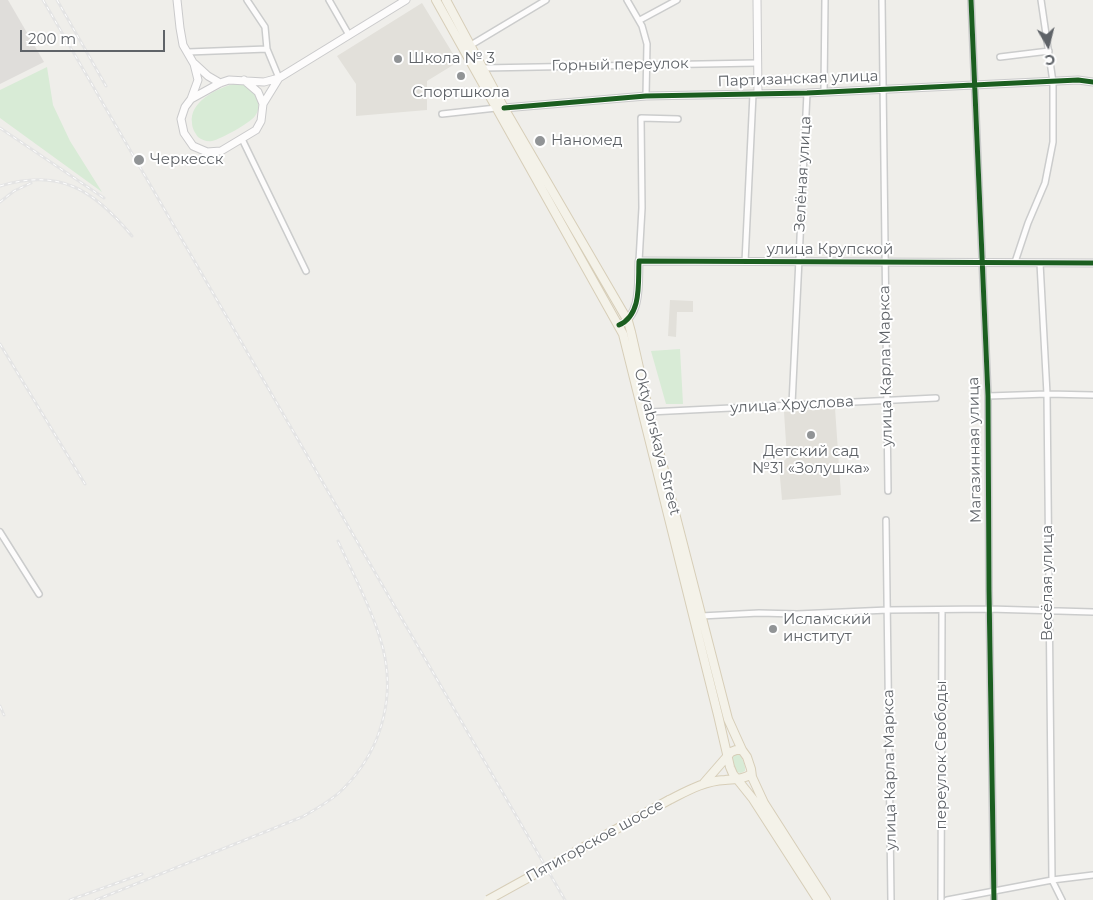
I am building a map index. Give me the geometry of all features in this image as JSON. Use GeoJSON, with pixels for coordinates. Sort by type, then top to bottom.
{"type":"FeatureCollection","features":[{"type":"Feature","properties":{"kind":"main road","name":"Oktyabrskaya Street"},"geometry":{"type":"LineString","coordinates":[[436,0],[628,321],[649,412],[728,719],[751,766],[751,774],[764,803],[826,900]]}},
{"type":"Feature","properties":{"kind":"main road","name":"Oktyabrskaya Street"},"geometry":{"type":"LineString","coordinates":[[446,0],[484,68],[500,108],[619,326],[728,756]]}},
{"type":"Feature","properties":{"kind":"main road","name":"Пятигорское шоссе"},"geometry":{"type":"LineString","coordinates":[[702,784],[733,750],[742,750]]}},
{"type":"Feature","properties":{"kind":"main road"},"geometry":{"type":"LineString","coordinates":[[728,756],[733,774],[753,799],[818,900]]}},
{"type":"Feature","properties":{"kind":"main road","name":"Пятигорское шоссе"},"geometry":{"type":"LineString","coordinates":[[488,900],[669,800],[702,784],[717,780],[744,778],[751,774]]}},
{"type":"Feature","properties":{"kind":"street"},"geometry":{"type":"LineString","coordinates":[[177,0],[183,45],[194,64],[198,80],[181,119],[184,133],[193,146],[207,152],[221,151],[256,130],[261,121],[263,104],[279,78]]}},
{"type":"Feature","properties":{"kind":"street"},"geometry":{"type":"LineString","coordinates":[[247,0],[265,27],[267,49],[279,78]]}},
{"type":"Feature","properties":{"kind":"street"},"geometry":{"type":"LineString","coordinates":[[329,0],[349,35]]}},
{"type":"Feature","properties":{"kind":"street"},"geometry":{"type":"LineString","coordinates":[[191,99],[229,80],[264,82],[279,78],[406,0]]}},
{"type":"Feature","properties":{"kind":"street"},"geometry":{"type":"LineString","coordinates":[[471,45],[546,0]]}},
{"type":"Feature","properties":{"kind":"street"},"geometry":{"type":"LineString","coordinates":[[627,0],[640,20],[646,44],[646,96]]}},
{"type":"Feature","properties":{"kind":"street"},"geometry":{"type":"LineString","coordinates":[[640,20],[677,0]]}},
{"type":"Feature","properties":{"kind":"street"},"geometry":{"type":"LineString","coordinates":[[745,262],[758,63],[757,0]]}},
{"type":"Feature","properties":{"kind":"street"},"geometry":{"type":"LineString","coordinates":[[824,92],[825,0]]}},
{"type":"Feature","properties":{"kind":"street","name":"улица Карла Маркса"},"geometry":{"type":"LineString","coordinates":[[882,0],[888,491]]}},
{"type":"Feature","properties":{"kind":"street","name":"Магазинная улица"},"geometry":{"type":"LineString","coordinates":[[971,0],[988,396],[989,609],[994,900]]}},
{"type":"Feature","properties":{"kind":"street"},"geometry":{"type":"LineString","coordinates":[[1015,262],[1028,223],[1045,183],[1052,142],[1053,82],[1041,0]]}},
{"type":"Feature","properties":{"kind":"street"},"geometry":{"type":"LineString","coordinates":[[188,52],[267,49]]}},
{"type":"Feature","properties":{"kind":"street"},"geometry":{"type":"LineString","coordinates":[[1000,57],[1049,51]]}},
{"type":"Feature","properties":{"kind":"street","name":"Горный переулок"},"geometry":{"type":"LineString","coordinates":[[484,68],[758,63]]}},
{"type":"Feature","properties":{"kind":"street"},"geometry":{"type":"LineString","coordinates":[[194,64],[220,83]]}},
{"type":"Feature","properties":{"kind":"street"},"geometry":{"type":"LineString","coordinates":[[244,80],[258,92],[263,104]]}},
{"type":"Feature","properties":{"kind":"street","name":"Партизанская улица"},"geometry":{"type":"LineString","coordinates":[[442,114],[646,96],[807,93],[1078,80],[1093,82]]}},
{"type":"Feature","properties":{"kind":"street","name":"Зелёная улица"},"geometry":{"type":"LineString","coordinates":[[792,404],[807,93]]}},
{"type":"Feature","properties":{"kind":"street"},"geometry":{"type":"LineString","coordinates":[[619,326],[628,321],[636,301],[642,208],[641,118],[678,119]]}},
{"type":"Feature","properties":{"kind":"street"},"geometry":{"type":"LineString","coordinates":[[242,139],[306,270]]}},
{"type":"Feature","properties":{"kind":"street","name":"улица Крупской"},"geometry":{"type":"LineString","coordinates":[[639,261],[1093,263]]}},
{"type":"Feature","properties":{"kind":"street","name":"Весёлая улица"},"geometry":{"type":"LineString","coordinates":[[1040,263],[1047,394],[1052,880],[1062,900]]}},
{"type":"Feature","properties":{"kind":"street"},"geometry":{"type":"LineString","coordinates":[[988,396],[1093,395]]}},
{"type":"Feature","properties":{"kind":"street","name":"улица Хруслова"},"geometry":{"type":"LineString","coordinates":[[649,412],[936,398]]}},
{"type":"Feature","properties":{"kind":"street","name":"улица Карла Маркса"},"geometry":{"type":"LineString","coordinates":[[886,520],[891,900]]}},
{"type":"Feature","properties":{"kind":"street"},"geometry":{"type":"LineString","coordinates":[[0,532],[39,594]]}},
{"type":"Feature","properties":{"kind":"street"},"geometry":{"type":"LineString","coordinates":[[701,616],[888,610],[942,611],[989,609],[1093,612]]}},
{"type":"Feature","properties":{"kind":"street","name":"переулок Свободы"},"geometry":{"type":"LineString","coordinates":[[942,611],[942,900]]}},
{"type":"Feature","properties":{"kind":"street"},"geometry":{"type":"LineString","coordinates":[[947,900],[1093,874]]}},
{"type":"Feature","properties":{"kind":"shaded area"},"geometry":{"type":"Polygon","coordinates":[[[0,0],[8,0],[44,62],[0,84],[0,0]]]}},
{"type":"Feature","properties":{"kind":"shaded area","name":"Школа № 3"},"geometry":{"type":"Polygon","coordinates":[[[422,3],[458,62],[427,81],[427,110],[356,116],[356,84],[337,56],[422,3]]]}},
{"type":"Feature","properties":{"kind":"shaded area"},"geometry":{"type":"Polygon","coordinates":[[[670,300],[693,301],[693,312],[677,312],[676,337],[668,336],[670,300]]]}},
{"type":"Feature","properties":{"kind":"shaded area","name":"Детский сад №31 «Золушка»"},"geometry":{"type":"Polygon","coordinates":[[[835,408],[841,495],[782,500],[779,466],[787,458],[784,412],[835,408]]]}},
{"type":"Feature","properties":{"kind":"green space"},"geometry":{"type":"Polygon","coordinates":[[[47,67],[53,105],[70,141],[102,192],[0,118],[0,90],[47,67]]]}},
{"type":"Feature","properties":{"kind":"green space"},"geometry":{"type":"Polygon","coordinates":[[[233,84],[245,86],[255,93],[259,104],[255,116],[242,126],[216,140],[208,141],[198,137],[192,125],[192,115],[195,109],[199,103],[212,93],[233,84]]]}},
{"type":"Feature","properties":{"kind":"green space"},"geometry":{"type":"Polygon","coordinates":[[[680,349],[683,404],[666,404],[651,351],[680,349]]]}},
{"type":"Feature","properties":{"kind":"green space"},"geometry":{"type":"Polygon","coordinates":[[[737,753],[742,758],[745,766],[745,771],[741,773],[737,772],[731,759],[733,754],[737,753]]]}},
{"type":"Feature","properties":{"kind":"railway"},"geometry":{"type":"LineString","coordinates":[[43,0],[565,900]]}},
{"type":"Feature","properties":{"kind":"railway"},"geometry":{"type":"LineString","coordinates":[[57,0],[106,86]]}},
{"type":"Feature","properties":{"kind":"railway"},"geometry":{"type":"LineString","coordinates":[[0,128],[104,198]]}},
{"type":"Feature","properties":{"kind":"railway"},"geometry":{"type":"LineString","coordinates":[[0,186],[21,181],[41,180],[58,182],[74,187],[104,206],[132,236]]}},
{"type":"Feature","properties":{"kind":"railway"},"geometry":{"type":"LineString","coordinates":[[0,202],[14,191],[31,183]]}},
{"type":"Feature","properties":{"kind":"railway"},"geometry":{"type":"LineString","coordinates":[[0,344],[85,484]]}},
{"type":"Feature","properties":{"kind":"railway"},"geometry":{"type":"LineString","coordinates":[[96,900],[302,817],[334,797],[357,773],[369,755],[377,737],[387,697],[387,676],[385,656],[375,623],[338,541]]}},
{"type":"Feature","properties":{"kind":"railway"},"geometry":{"type":"LineString","coordinates":[[0,706],[4,715]]}},
{"type":"Feature","properties":{"kind":"railway"},"geometry":{"type":"LineString","coordinates":[[70,900],[142,874]]}},
{"type":"Feature","properties":{"kind":"cycle path"},"geometry":{"type":"LineString","coordinates":[[971,0],[988,396],[994,900]]}},
{"type":"Feature","properties":{"kind":"cycle path"},"geometry":{"type":"LineString","coordinates":[[504,108],[646,96],[807,93],[1078,80],[1093,82]]}},
{"type":"Feature","properties":{"kind":"cycle path"},"geometry":{"type":"LineString","coordinates":[[619,325],[632,314],[635,306],[639,261],[1093,263]]}},
{"type":"Feature","properties":{"kind":"place","name":"Школа № 3"},"geometry":{"type":"Point","coordinates":[398,59]}},
{"type":"Feature","properties":{"kind":"place","name":"Спортшкола"},"geometry":{"type":"Point","coordinates":[461,76]}},
{"type":"Feature","properties":{"kind":"place","name":"Наномед"},"geometry":{"type":"Point","coordinates":[540,141]}},
{"type":"Feature","properties":{"kind":"place","name":"Черкесск"},"geometry":{"type":"Point","coordinates":[139,160]}},
{"type":"Feature","properties":{"kind":"place","name":"Детский сад №31 «Золушка»"},"geometry":{"type":"Point","coordinates":[811,435]}},
{"type":"Feature","properties":{"kind":"place","name":"Исламский институт"},"geometry":{"type":"Point","coordinates":[773,629]}}]}
